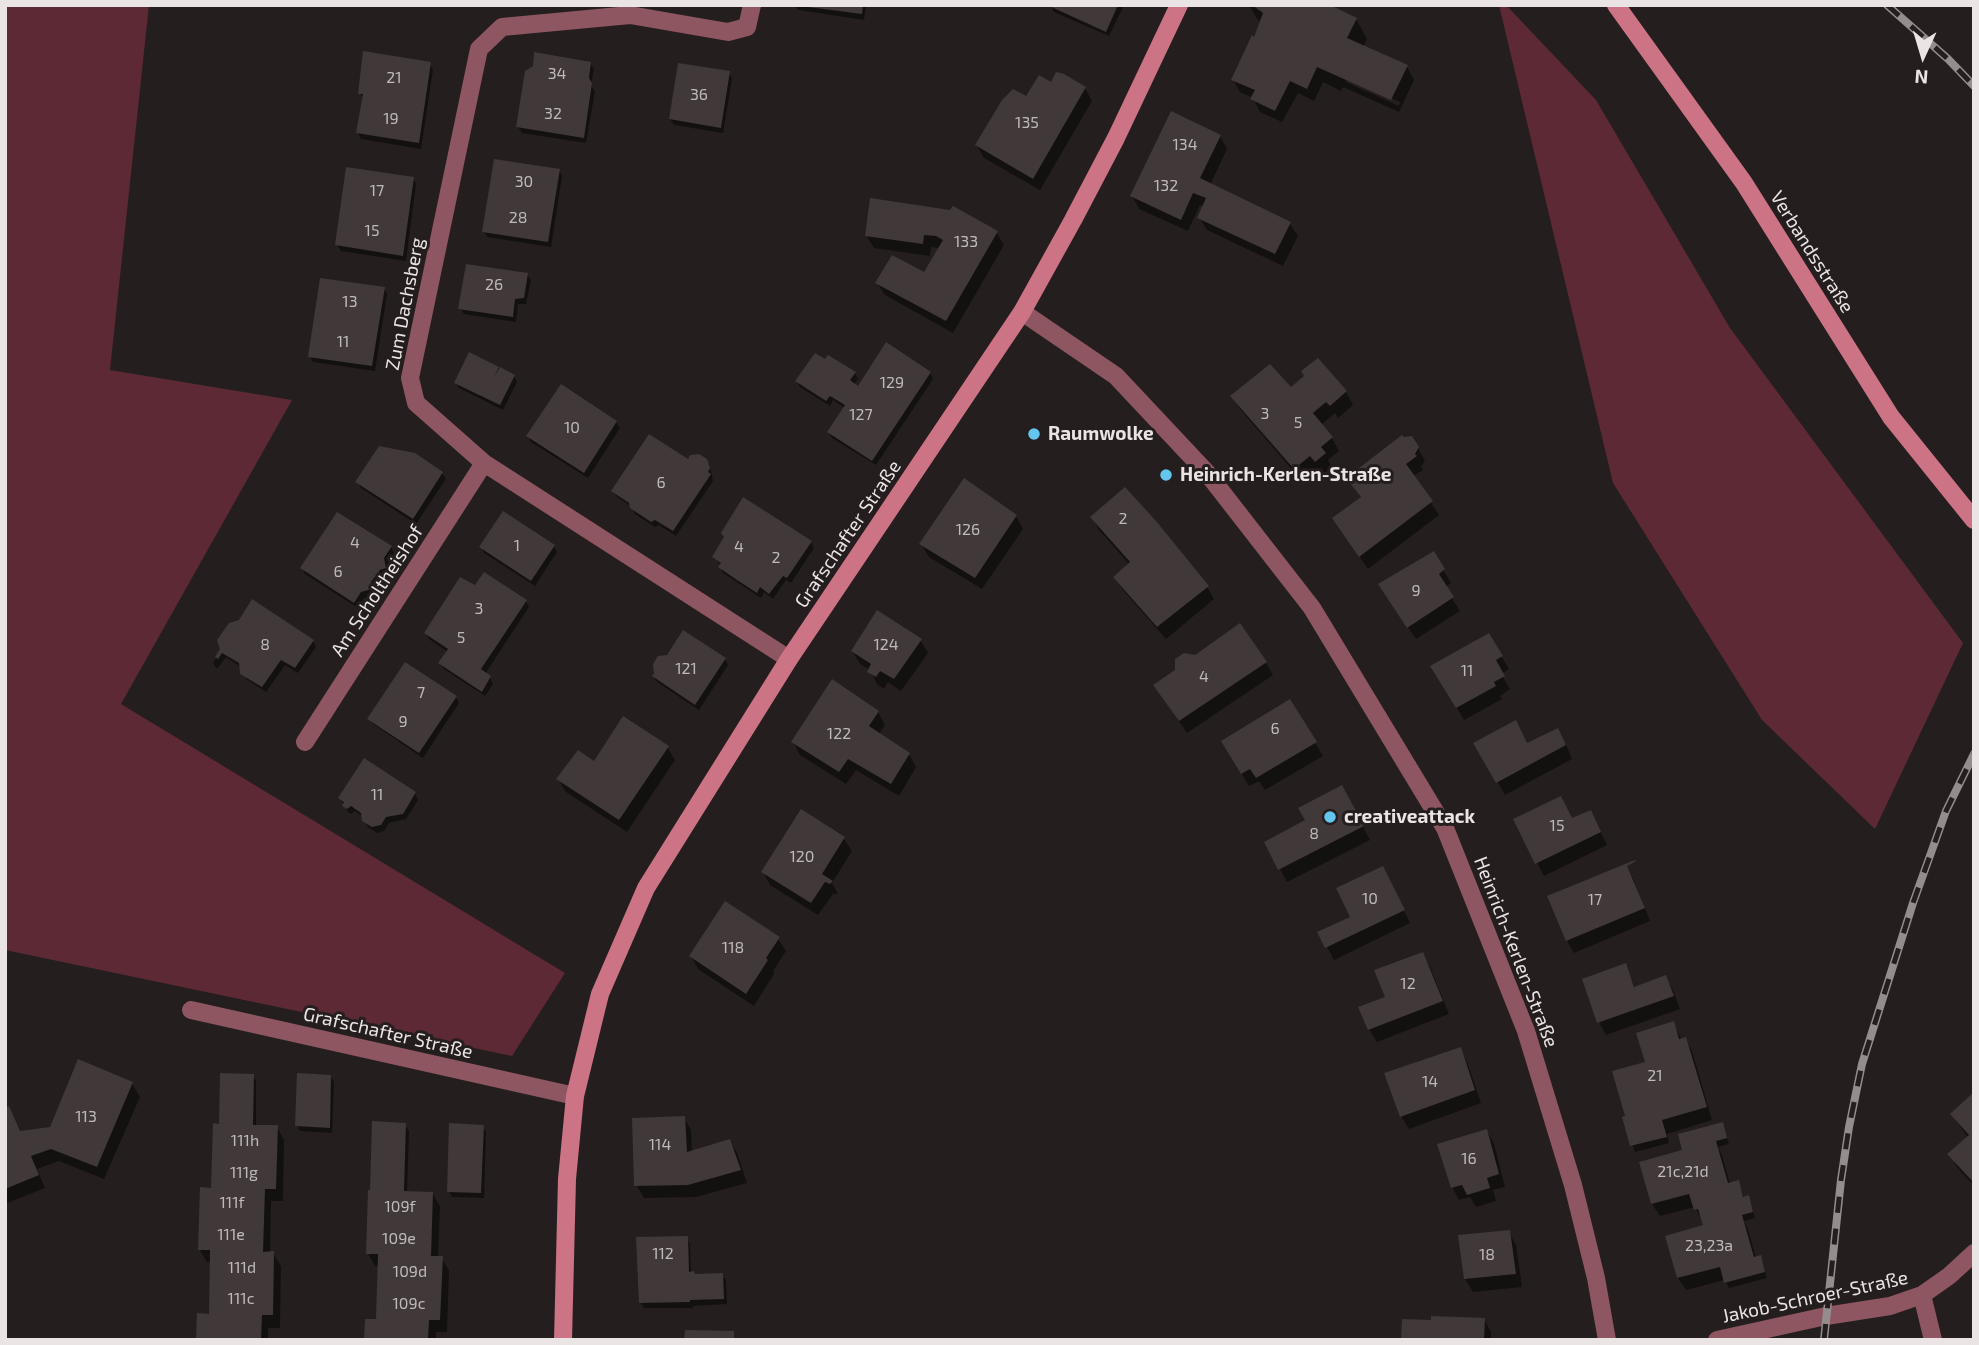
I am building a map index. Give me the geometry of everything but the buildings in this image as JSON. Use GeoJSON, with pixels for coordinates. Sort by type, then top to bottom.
{"type":"FeatureCollection","features":[{"type":"Feature","properties":{"kind":"main road","name":"Grafschafter Straße"},"geometry":{"type":"LineString","coordinates":[[563,1340],[567,1179],[575,1096],[600,994],[646,888],[789,659],[1022,312],[1116,138],[1179,5]]}},
{"type":"Feature","properties":{"kind":"main road","name":"Verbandsstraße"},"geometry":{"type":"LineString","coordinates":[[1616,5],[1744,183],[1891,417],[1974,520]]}},
{"type":"Feature","properties":{"kind":"street","name":"Zum Dachsberg"},"geometry":{"type":"LineString","coordinates":[[752,5],[747,27],[728,32],[635,10],[502,27],[479,49],[410,378],[416,403],[485,463],[789,659]]}},
{"type":"Feature","properties":{"kind":"street","name":"Heinrich-Kerlen-Straße"},"geometry":{"type":"LineString","coordinates":[[1022,312],[1116,376],[1207,473],[1312,608],[1445,828],[1526,1031],[1573,1185],[1596,1278],[1607,1340]]}},
{"type":"Feature","properties":{"kind":"street","name":"Am Scholtheishof"},"geometry":{"type":"LineString","coordinates":[[305,742],[485,463]]}},
{"type":"Feature","properties":{"kind":"street","name":"Grafschafter Straße"},"geometry":{"type":"LineString","coordinates":[[191,1010],[575,1096]]}},
{"type":"Feature","properties":{"kind":"street","name":"Jakob-Schroer-Straße"},"geometry":{"type":"LineString","coordinates":[[1717,1340],[1826,1315],[1889,1306],[1922,1295],[1949,1276],[1974,1253]]}},
{"type":"Feature","properties":{"kind":"street","name":"Jakob-Schroer-Straße"},"geometry":{"type":"LineString","coordinates":[[1922,1295],[1933,1340]]}},
{"type":"Feature","properties":{"kind":"shaded area"},"geometry":{"type":"Polygon","coordinates":[[[5,5],[149,5],[110,370],[292,400],[121,704],[565,973],[512,1056],[5,950],[5,5]]]}},
{"type":"Feature","properties":{"kind":"shaded area"},"geometry":{"type":"Polygon","coordinates":[[[1499,5],[1506,5],[1596,100],[1730,328],[1963,643],[1875,829],[1762,720],[1613,483],[1499,5]]]}},
{"type":"Feature","properties":{"kind":"railway"},"geometry":{"type":"LineString","coordinates":[[1887,5],[1974,86]]}},
{"type":"Feature","properties":{"kind":"railway"},"geometry":{"type":"LineString","coordinates":[[1824,1340],[1841,1180],[1862,1064],[1913,903],[1946,811],[1974,754]]}},
{"type":"Feature","properties":{"kind":"place","name":"Raumwolke"},"geometry":{"type":"Point","coordinates":[1034,434]}},
{"type":"Feature","properties":{"kind":"place","name":"Heinrich-Kerlen-Straße"},"geometry":{"type":"Point","coordinates":[1166,475]}},
{"type":"Feature","properties":{"kind":"place","name":"creativeattack"},"geometry":{"type":"Point","coordinates":[1330,817]}}]}
